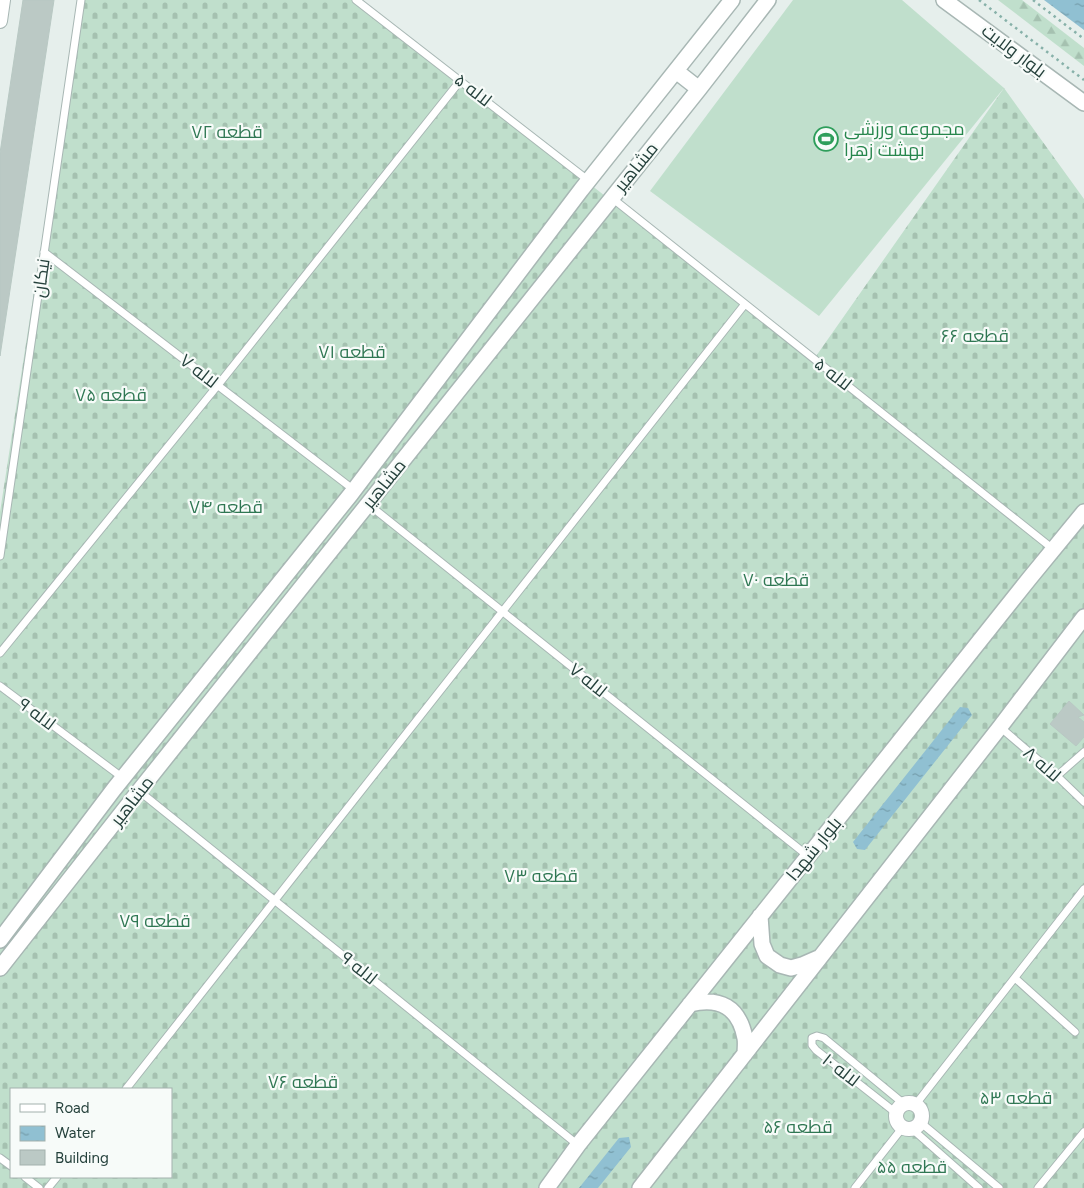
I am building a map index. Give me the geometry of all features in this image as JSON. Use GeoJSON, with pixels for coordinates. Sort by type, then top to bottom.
{"type":"FeatureCollection","features":[{"type":"Feature","properties":{"kind":"street"},"geometry":{"type":"LineString","coordinates":[[0,21],[3,0]]}},
{"type":"Feature","properties":{"kind":"street","name":"مشاهیر"},"geometry":{"type":"LineString","coordinates":[[0,940],[123,778],[354,490],[590,181],[732,0]]}},
{"type":"Feature","properties":{"kind":"street","name":"مشاهیر"},"geometry":{"type":"LineString","coordinates":[[0,968],[768,0]]}},
{"type":"Feature","properties":{"kind":"street","name":"بلوار ولایت"},"geometry":{"type":"LineString","coordinates":[[944,0],[1084,103]]}},
{"type":"Feature","properties":{"kind":"street"},"geometry":{"type":"LineString","coordinates":[[676,71],[699,89]]}},
{"type":"Feature","properties":{"kind":"street","name":"بلوار شهدا"},"geometry":{"type":"LineString","coordinates":[[547,1188],[578,1145],[690,1004],[1029,578],[1084,512]]}},
{"type":"Feature","properties":{"kind":"street"},"geometry":{"type":"LineString","coordinates":[[640,1188],[1084,618]]}},
{"type":"Feature","properties":{"kind":"street"},"geometry":{"type":"LineString","coordinates":[[760,916],[762,944],[768,956],[780,965],[791,968],[820,958]]}},
{"type":"Feature","properties":{"kind":"street"},"geometry":{"type":"LineString","coordinates":[[690,1004],[702,1001],[714,1002],[727,1006],[736,1014],[746,1039],[745,1054]]}},
{"type":"Feature","properties":{"kind":"street"},"geometry":{"type":"LineString","coordinates":[[905,1107],[919,1107],[922,1114],[911,1126],[898,1121],[905,1107]]}},
{"type":"Feature","properties":{"kind":"lane","name":"نیکان"},"geometry":{"type":"LineString","coordinates":[[0,556],[81,0]]}},
{"type":"Feature","properties":{"kind":"lane","name":"لاله ۵"},"geometry":{"type":"LineString","coordinates":[[356,0],[590,181]]}},
{"type":"Feature","properties":{"kind":"lane"},"geometry":{"type":"LineString","coordinates":[[0,653],[218,385],[460,81]]}},
{"type":"Feature","properties":{"kind":"lane","name":"لاله ۵"},"geometry":{"type":"LineString","coordinates":[[612,198],[1053,549]]}},
{"type":"Feature","properties":{"kind":"lane","name":"لاله ۷"},"geometry":{"type":"LineString","coordinates":[[44,252],[354,490]]}},
{"type":"Feature","properties":{"kind":"lane"},"geometry":{"type":"LineString","coordinates":[[127,1088],[745,304]]}},
{"type":"Feature","properties":{"kind":"lane","name":"لاله ۷"},"geometry":{"type":"LineString","coordinates":[[368,504],[808,856]]}},
{"type":"Feature","properties":{"kind":"lane","name":"لاله ۹"},"geometry":{"type":"LineString","coordinates":[[0,686],[123,778]]}},
{"type":"Feature","properties":{"kind":"lane","name":"لاله ۸"},"geometry":{"type":"LineString","coordinates":[[1000,727],[1084,802]]}},
{"type":"Feature","properties":{"kind":"lane"},"geometry":{"type":"LineString","coordinates":[[1057,776],[1084,752]]}},
{"type":"Feature","properties":{"kind":"lane","name":"لاله ۹"},"geometry":{"type":"LineString","coordinates":[[139,791],[578,1145]]}},
{"type":"Feature","properties":{"kind":"lane"},"geometry":{"type":"LineString","coordinates":[[905,1107],[1015,978],[1084,889]]}},
{"type":"Feature","properties":{"kind":"lane"},"geometry":{"type":"LineString","coordinates":[[1015,978],[1074,1032]]}},
{"type":"Feature","properties":{"kind":"lane","name":"لاله ۱۰"},"geometry":{"type":"LineString","coordinates":[[817,1036],[824,1038],[905,1107],[816,1050],[812,1045],[812,1038],[817,1036]]}},
{"type":"Feature","properties":{"kind":"lane"},"geometry":{"type":"LineString","coordinates":[[855,1188],[911,1126]]}},
{"type":"Feature","properties":{"kind":"lane"},"geometry":{"type":"LineString","coordinates":[[911,1126],[979,1188]]}},
{"type":"Feature","properties":{"kind":"lane"},"geometry":{"type":"LineString","coordinates":[[911,1126],[999,1188]]}},
{"type":"Feature","properties":{"kind":"lane"},"geometry":{"type":"LineString","coordinates":[[1038,1188],[1084,1132]]}},
{"type":"Feature","properties":{"kind":"lane"},"geometry":{"type":"LineString","coordinates":[[26,1178],[39,1188]]}},
{"type":"Feature","properties":{"kind":"lane"},"geometry":{"type":"LineString","coordinates":[[48,1188],[56,1178]]}},
{"type":"Feature","properties":{"kind":"path"},"geometry":{"type":"LineString","coordinates":[[979,0],[1084,80]]}},
{"type":"Feature","properties":{"kind":"path"},"geometry":{"type":"LineString","coordinates":[[1033,0],[1084,40]]}},
{"type":"Feature","properties":{"kind":"green space"},"geometry":{"type":"Polygon","coordinates":[[[79,0],[354,0],[814,359],[1004,88],[1084,199],[1084,1188],[0,1188],[0,512],[79,0]]]}},
{"type":"Feature","properties":{"kind":"green space","name":"مجموعه ورزشی بهشت زهرا"},"geometry":{"type":"Polygon","coordinates":[[[793,0],[902,0],[1004,88],[819,316],[650,191],[793,0]]]}},
{"type":"Feature","properties":{"kind":"green space"},"geometry":{"type":"Polygon","coordinates":[[[998,0],[1022,0],[1084,48],[1084,66],[998,0]]]}},
{"type":"Feature","properties":{"kind":"water"},"geometry":{"type":"Polygon","coordinates":[[[1044,0],[1084,0],[1084,30],[1044,0]]]}},
{"type":"Feature","properties":{"kind":"water"},"geometry":{"type":"Polygon","coordinates":[[[960,707],[968,708],[972,715],[865,850],[857,849],[853,842],[960,707]]]}},
{"type":"Feature","properties":{"kind":"water"},"geometry":{"type":"Polygon","coordinates":[[[629,1137],[631,1147],[598,1188],[579,1188],[619,1138],[629,1137]]]}},
{"type":"Feature","properties":{"kind":"building"},"geometry":{"type":"Polygon","coordinates":[[[23,0],[54,0],[0,356],[0,153],[23,0]]]}},
{"type":"Feature","properties":{"kind":"building"},"geometry":{"type":"Polygon","coordinates":[[[1069,701],[1084,715],[1078,717],[1084,722],[1084,737],[1076,746],[1050,724],[1069,701]]]}},
{"type":"Feature","properties":{"kind":"place","name":"مجموعه ورزشی بهشت زهرا"},"geometry":{"type":"Point","coordinates":[826,139]}},
{"type":"Feature","properties":{"kind":"park label","name":"قطعه ۷۲"},"geometry":{"type":"Point","coordinates":[227,132]}},
{"type":"Feature","properties":{"kind":"park label","name":"قطعه ۶۶"},"geometry":{"type":"Point","coordinates":[975,336]}},
{"type":"Feature","properties":{"kind":"park label","name":"قطعه ۷۱"},"geometry":{"type":"Point","coordinates":[352,352]}},
{"type":"Feature","properties":{"kind":"park label","name":"قطعه ۷۵"},"geometry":{"type":"Point","coordinates":[111,395]}},
{"type":"Feature","properties":{"kind":"park label","name":"قطعه ۷۴"},"geometry":{"type":"Point","coordinates":[226,507]}},
{"type":"Feature","properties":{"kind":"park label","name":"قطعه ۷۰"},"geometry":{"type":"Point","coordinates":[776,580]}},
{"type":"Feature","properties":{"kind":"park label","name":"قطعه ۷۳"},"geometry":{"type":"Point","coordinates":[541,876]}},
{"type":"Feature","properties":{"kind":"park label","name":"قطعه ۷۹"},"geometry":{"type":"Point","coordinates":[155,921]}},
{"type":"Feature","properties":{"kind":"park label","name":"قطعه ۷۶"},"geometry":{"type":"Point","coordinates":[303,1082]}},
{"type":"Feature","properties":{"kind":"park label","name":"قطعه ۵۳"},"geometry":{"type":"Point","coordinates":[1016,1098]}},
{"type":"Feature","properties":{"kind":"park label","name":"قطعه ۵۶"},"geometry":{"type":"Point","coordinates":[798,1127]}},
{"type":"Feature","properties":{"kind":"park label","name":"قطعه ۵۵"},"geometry":{"type":"Point","coordinates":[912,1167]}}]}
